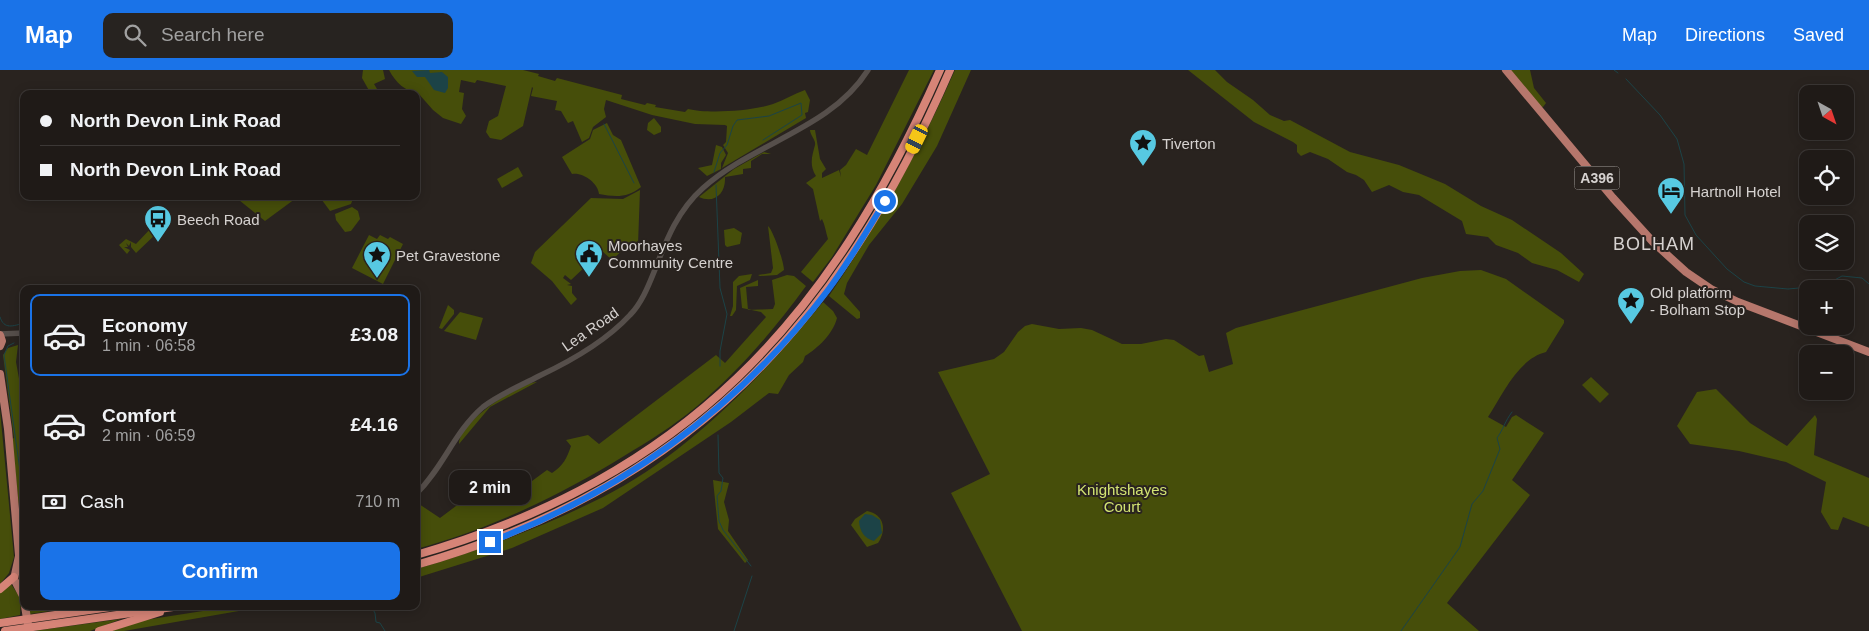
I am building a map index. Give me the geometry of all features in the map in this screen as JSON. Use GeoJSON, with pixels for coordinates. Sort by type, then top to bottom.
{"type":"FeatureCollection","features":[{"type":"Feature","properties":{"kind":"highway"},"geometry":{"type":"LineString","coordinates":[[420,555],[514,523],[580,492],[662,441],[731,384],[788,326],[836,264],[889,174],[940,70]]}},
{"type":"Feature","properties":{"kind":"highway"},"geometry":{"type":"LineString","coordinates":[[420,564],[508,535],[584,500],[627,476],[667,448],[737,392],[790,336],[843,269],[898,177],[950,70]]}},
{"type":"Feature","properties":{"kind":"highway"},"geometry":{"type":"LineString","coordinates":[[0,589],[15,576]]}},
{"type":"Feature","properties":{"kind":"highway"},"geometry":{"type":"LineString","coordinates":[[0,623],[89,610]]}},
{"type":"Feature","properties":{"kind":"highway"},"geometry":{"type":"LineString","coordinates":[[5,631],[156,610]]}},
{"type":"Feature","properties":{"kind":"highway"},"geometry":{"type":"LineString","coordinates":[[99,631],[167,610]]}},
{"type":"Feature","properties":{"kind":"main road","name":"A396"},"geometry":{"type":"LineString","coordinates":[[1506,70],[1614,198],[1667,256],[1686,272],[1717,292],[1869,352]]}},
{"type":"Feature","properties":{"kind":"main road"},"geometry":{"type":"LineString","coordinates":[[0,374],[8,430],[20,554],[14,582],[20,587]]}},
{"type":"Feature","properties":{"kind":"main road"},"geometry":{"type":"LineString","coordinates":[[15,576],[20,574]]}},
{"type":"Feature","properties":{"kind":"main road"},"geometry":{"type":"LineString","coordinates":[[26,610],[29,631]]}},
{"type":"Feature","properties":{"kind":"street","name":"Lea Road"},"geometry":{"type":"LineString","coordinates":[[420,490],[430,479],[459,433],[482,408],[498,397],[551,370],[594,345],[632,313],[646,291],[673,226],[687,206],[703,189],[739,163],[831,109],[851,92],[868,70]]}},
{"type":"Feature","properties":{"kind":"street"},"geometry":{"type":"LineString","coordinates":[[0,339],[20,334]]}},
{"type":"Feature","properties":{"kind":"street"},"geometry":{"type":"LineString","coordinates":[[0,339],[20,334]]}},
{"type":"Feature","properties":{"kind":"green space"},"geometry":{"type":"Polygon","coordinates":[[[363,70],[383,70],[385,79],[374,84],[378,90],[369,90],[362,78],[363,70]]]}},
{"type":"Feature","properties":{"kind":"green space"},"geometry":{"type":"Polygon","coordinates":[[[389,70],[523,70],[555,81],[557,78],[622,95],[621,99],[685,112],[688,109],[718,111],[754,108],[773,104],[805,90],[810,100],[808,112],[805,113],[806,118],[722,168],[728,153],[723,145],[726,142],[727,126],[725,125],[695,124],[652,115],[606,100],[604,109],[606,117],[593,127],[589,138],[582,142],[573,121],[568,123],[561,111],[555,110],[557,101],[531,96],[532,87],[523,126],[501,140],[490,138],[486,132],[489,121],[498,116],[506,86],[477,80],[475,83],[461,80],[459,92],[464,93],[462,109],[466,116],[461,124],[443,118],[420,95],[420,90],[409,90],[401,86],[389,70]]]}},
{"type":"Feature","properties":{"kind":"green space"},"geometry":{"type":"Polygon","coordinates":[[[909,70],[934,70],[876,185],[832,257],[813,282],[801,272],[828,239],[822,219],[820,221],[813,189],[806,183],[816,176],[812,164],[815,143],[810,130],[815,130],[820,159],[826,169],[822,173],[822,178],[839,170],[841,177],[840,170],[846,165],[856,149],[867,155],[909,70]]]}},
{"type":"Feature","properties":{"kind":"green space"},"geometry":{"type":"Polygon","coordinates":[[[955,70],[971,70],[937,146],[902,204],[869,245],[847,283],[844,294],[860,312],[860,318],[857,319],[829,296],[864,242],[913,158],[955,70]]]}},
{"type":"Feature","properties":{"kind":"green space"},"geometry":{"type":"Polygon","coordinates":[[[1188,70],[1215,70],[1227,82],[1253,100],[1270,115],[1284,121],[1290,120],[1350,152],[1399,165],[1445,184],[1481,206],[1512,220],[1561,253],[1584,274],[1579,282],[1557,270],[1532,263],[1518,253],[1496,245],[1488,237],[1466,234],[1462,221],[1419,195],[1403,192],[1389,185],[1372,192],[1364,180],[1347,172],[1328,159],[1310,152],[1301,156],[1297,152],[1297,145],[1254,122],[1188,70]]]}},
{"type":"Feature","properties":{"kind":"green space"},"geometry":{"type":"Polygon","coordinates":[[[1509,70],[1530,70],[1534,88],[1546,103],[1543,107],[1538,106],[1509,70]]]}},
{"type":"Feature","properties":{"kind":"green space"},"geometry":{"type":"Polygon","coordinates":[[[654,118],[661,127],[661,132],[654,135],[647,130],[648,123],[654,118]]]}},
{"type":"Feature","properties":{"kind":"green space"},"geometry":{"type":"Polygon","coordinates":[[[607,123],[613,135],[621,140],[641,187],[626,195],[599,194],[596,186],[589,179],[581,175],[572,174],[562,157],[590,139],[593,130],[607,123]]]}},
{"type":"Feature","properties":{"kind":"green space"},"geometry":{"type":"Polygon","coordinates":[[[716,145],[722,147],[726,155],[721,163],[721,169],[707,176],[698,168],[712,165],[716,145]]]}},
{"type":"Feature","properties":{"kind":"green space"},"geometry":{"type":"Polygon","coordinates":[[[764,152],[771,154],[762,154],[751,161],[751,168],[743,169],[743,174],[725,177],[725,183],[718,196],[710,199],[699,197],[734,169],[764,152]]]}},
{"type":"Feature","properties":{"kind":"green space"},"geometry":{"type":"Polygon","coordinates":[[[518,167],[523,176],[502,188],[497,179],[518,167]]]}},
{"type":"Feature","properties":{"kind":"green space"},"geometry":{"type":"Polygon","coordinates":[[[640,190],[638,245],[629,244],[612,260],[602,251],[571,280],[565,275],[563,278],[571,284],[567,285],[572,286],[572,293],[577,299],[571,305],[552,281],[531,263],[535,252],[591,198],[623,199],[640,190]]]}},
{"type":"Feature","properties":{"kind":"green space"},"geometry":{"type":"Polygon","coordinates":[[[239,200],[294,200],[265,221],[239,200]]]}},
{"type":"Feature","properties":{"kind":"green space"},"geometry":{"type":"Polygon","coordinates":[[[322,200],[352,200],[351,204],[330,211],[322,200]]]}},
{"type":"Feature","properties":{"kind":"green space"},"geometry":{"type":"Polygon","coordinates":[[[352,207],[358,211],[360,219],[351,231],[345,232],[336,220],[335,214],[352,207]]]}},
{"type":"Feature","properties":{"kind":"green space"},"geometry":{"type":"Polygon","coordinates":[[[153,226],[158,232],[136,253],[131,247],[131,242],[129,246],[126,243],[128,247],[124,247],[130,250],[127,254],[119,245],[126,239],[136,244],[153,226]]]}},
{"type":"Feature","properties":{"kind":"green space"},"geometry":{"type":"Polygon","coordinates":[[[768,226],[778,246],[784,270],[777,275],[760,276],[758,275],[771,273],[773,268],[768,226]]]}},
{"type":"Feature","properties":{"kind":"green space"},"geometry":{"type":"Polygon","coordinates":[[[734,228],[742,233],[740,244],[727,247],[725,245],[724,230],[734,228]]]}},
{"type":"Feature","properties":{"kind":"green space"},"geometry":{"type":"Polygon","coordinates":[[[369,235],[377,239],[380,235],[388,239],[390,237],[403,244],[383,284],[352,268],[369,235]]]}},
{"type":"Feature","properties":{"kind":"green space","name":"Knightshayes Court"},"geometry":{"type":"Polygon","coordinates":[[[1481,270],[1506,279],[1564,320],[1564,323],[1546,352],[1527,362],[1512,378],[1488,417],[1506,427],[1512,417],[1516,415],[1544,433],[1512,480],[1530,495],[1447,603],[1479,631],[1022,631],[951,493],[990,474],[938,372],[994,359],[1004,352],[1018,332],[1025,326],[1032,324],[1059,329],[1081,328],[1092,330],[1122,344],[1141,344],[1166,339],[1174,340],[1199,356],[1204,355],[1209,372],[1233,364],[1226,333],[1236,328],[1422,278],[1460,271],[1481,270]]]}},
{"type":"Feature","properties":{"kind":"green space"},"geometry":{"type":"Polygon","coordinates":[[[752,274],[750,280],[737,286],[736,310],[730,316],[733,306],[733,282],[739,276],[752,274]]]}},
{"type":"Feature","properties":{"kind":"green space"},"geometry":{"type":"Polygon","coordinates":[[[787,275],[794,276],[806,286],[781,319],[741,365],[679,421],[599,471],[549,498],[471,532],[420,548],[420,505],[440,518],[464,500],[473,503],[478,502],[486,498],[497,488],[503,492],[516,481],[521,485],[532,481],[547,470],[552,473],[562,465],[568,454],[571,446],[566,440],[588,435],[599,444],[716,355],[725,363],[766,317],[761,312],[751,310],[773,309],[775,304],[772,280],[787,275]]]}},
{"type":"Feature","properties":{"kind":"green space"},"geometry":{"type":"Polygon","coordinates":[[[758,280],[758,286],[746,287],[748,309],[742,308],[740,288],[758,280]]]}},
{"type":"Feature","properties":{"kind":"green space"},"geometry":{"type":"Polygon","coordinates":[[[823,302],[833,311],[837,318],[832,330],[815,349],[805,356],[803,362],[789,375],[778,394],[769,393],[731,422],[603,508],[512,548],[420,577],[420,568],[488,546],[535,528],[603,497],[634,480],[665,459],[723,411],[776,357],[823,302]]]}},
{"type":"Feature","properties":{"kind":"green space"},"geometry":{"type":"Polygon","coordinates":[[[448,305],[454,310],[454,314],[442,329],[439,328],[448,305]]]}},
{"type":"Feature","properties":{"kind":"green space"},"geometry":{"type":"Polygon","coordinates":[[[460,312],[483,318],[476,340],[444,331],[460,312]]]}},
{"type":"Feature","properties":{"kind":"green space"},"geometry":{"type":"Polygon","coordinates":[[[18,345],[16,362],[20,384],[20,517],[12,439],[14,438],[3,355],[8,348],[18,345]]]}},
{"type":"Feature","properties":{"kind":"green space"},"geometry":{"type":"Polygon","coordinates":[[[1591,377],[1609,394],[1600,403],[1582,385],[1591,377]]]}},
{"type":"Feature","properties":{"kind":"green space"},"geometry":{"type":"Polygon","coordinates":[[[537,382],[490,407],[459,444],[461,435],[478,415],[490,406],[517,389],[537,382]]]}},
{"type":"Feature","properties":{"kind":"green space"},"geometry":{"type":"Polygon","coordinates":[[[1716,389],[1750,423],[1787,446],[1815,415],[1817,419],[1814,455],[1869,478],[1869,527],[1843,517],[1838,530],[1831,529],[1821,512],[1826,482],[1786,462],[1739,451],[1690,444],[1677,426],[1697,392],[1716,389]]]}},
{"type":"Feature","properties":{"kind":"green space"},"geometry":{"type":"Polygon","coordinates":[[[0,410],[14,557],[9,573],[0,584],[0,410]]]}},
{"type":"Feature","properties":{"kind":"green space"},"geometry":{"type":"Polygon","coordinates":[[[713,480],[729,483],[724,502],[729,520],[728,531],[748,560],[745,563],[718,529],[713,480]]]}},
{"type":"Feature","properties":{"kind":"green space"},"geometry":{"type":"Polygon","coordinates":[[[867,511],[877,515],[883,528],[878,543],[867,547],[851,525],[855,519],[867,511]]]}},
{"type":"Feature","properties":{"kind":"green space"},"geometry":{"type":"Polygon","coordinates":[[[11,584],[20,598],[20,615],[0,619],[0,591],[11,584]]]}},
{"type":"Feature","properties":{"kind":"green space"},"geometry":{"type":"Polygon","coordinates":[[[30,610],[56,610],[30,614],[30,610]]]}},
{"type":"Feature","properties":{"kind":"green space"},"geometry":{"type":"Polygon","coordinates":[[[209,610],[245,610],[124,631],[111,631],[145,620],[209,610]]]}},
{"type":"Feature","properties":{"kind":"green space"},"geometry":{"type":"Polygon","coordinates":[[[121,619],[90,631],[33,631],[121,619]]]}},
{"type":"Feature","properties":{"kind":"water"},"geometry":{"type":"Polygon","coordinates":[[[429,70],[430,73],[442,72],[448,77],[448,88],[445,93],[434,90],[425,77],[417,77],[412,71],[429,70]]]}},
{"type":"Feature","properties":{"kind":"water"},"geometry":{"type":"Polygon","coordinates":[[[865,514],[872,515],[880,520],[882,533],[874,541],[865,536],[860,528],[859,521],[865,514]]]}},
{"type":"Feature","properties":{"kind":"waterway"},"geometry":{"type":"LineString","coordinates":[[1614,70],[1618,73]]}},
{"type":"Feature","properties":{"kind":"waterway"},"geometry":{"type":"LineString","coordinates":[[1626,79],[1660,115],[1677,139],[1684,164],[1685,215],[1696,235],[1727,269],[1744,282],[1755,286],[1799,288],[1815,281],[1829,283],[1842,276],[1862,278],[1869,284]]}},
{"type":"Feature","properties":{"kind":"waterway"},"geometry":{"type":"LineString","coordinates":[[714,172],[720,153],[727,145],[737,120],[769,116],[801,103],[802,115],[763,140]]}},
{"type":"Feature","properties":{"kind":"waterway"},"geometry":{"type":"LineString","coordinates":[[604,124],[634,183]]}},
{"type":"Feature","properties":{"kind":"waterway"},"geometry":{"type":"LineString","coordinates":[[716,185],[720,288],[727,314],[720,351],[720,366]]}},
{"type":"Feature","properties":{"kind":"waterway"},"geometry":{"type":"LineString","coordinates":[[0,317],[6,325],[20,324]]}},
{"type":"Feature","properties":{"kind":"waterway"},"geometry":{"type":"LineString","coordinates":[[14,343],[8,346],[4,355],[20,471]]}},
{"type":"Feature","properties":{"kind":"waterway"},"geometry":{"type":"LineString","coordinates":[[1401,631],[1460,547],[1472,504],[1483,491],[1500,449],[1497,438],[1512,412]]}},
{"type":"Feature","properties":{"kind":"waterway"},"geometry":{"type":"LineString","coordinates":[[718,435],[719,473],[723,478],[721,491],[717,496],[719,521],[723,530],[751,566]]}},
{"type":"Feature","properties":{"kind":"waterway"},"geometry":{"type":"LineString","coordinates":[[734,631],[752,576]]}},
{"type":"Feature","properties":{"kind":"waterway"},"geometry":{"type":"LineString","coordinates":[[373,610],[376,622],[380,623],[385,631]]}},
{"type":"Feature","properties":{"kind":"place","name":"Tiverton"},"geometry":{"type":"Point","coordinates":[1143,167]}},
{"type":"Feature","properties":{"kind":"place","name":"Hartnoll Hotel"},"geometry":{"type":"Point","coordinates":[1671,215]}},
{"type":"Feature","properties":{"kind":"place","name":"Beech Road"},"geometry":{"type":"Point","coordinates":[158,243]}},
{"type":"Feature","properties":{"kind":"place","name":"Moorhayes Community Centre"},"geometry":{"type":"Point","coordinates":[589,278]}},
{"type":"Feature","properties":{"kind":"place","name":"Pet Gravestone"},"geometry":{"type":"Point","coordinates":[377,279]}},
{"type":"Feature","properties":{"kind":"place","name":"Old platform - Bolham Stop"},"geometry":{"type":"Point","coordinates":[1631,325]}},
{"type":"Feature","properties":{"kind":"district","name":"BOLHAM"},"geometry":{"type":"Point","coordinates":[1654,244]}},
{"type":"Feature","properties":{"kind":"route"},"geometry":{"type":"LineString","coordinates":[[490,542],[573,506],[627,476],[686,434],[737,392],[780,348],[813,310],[843,269],[885,201]]}}]}
